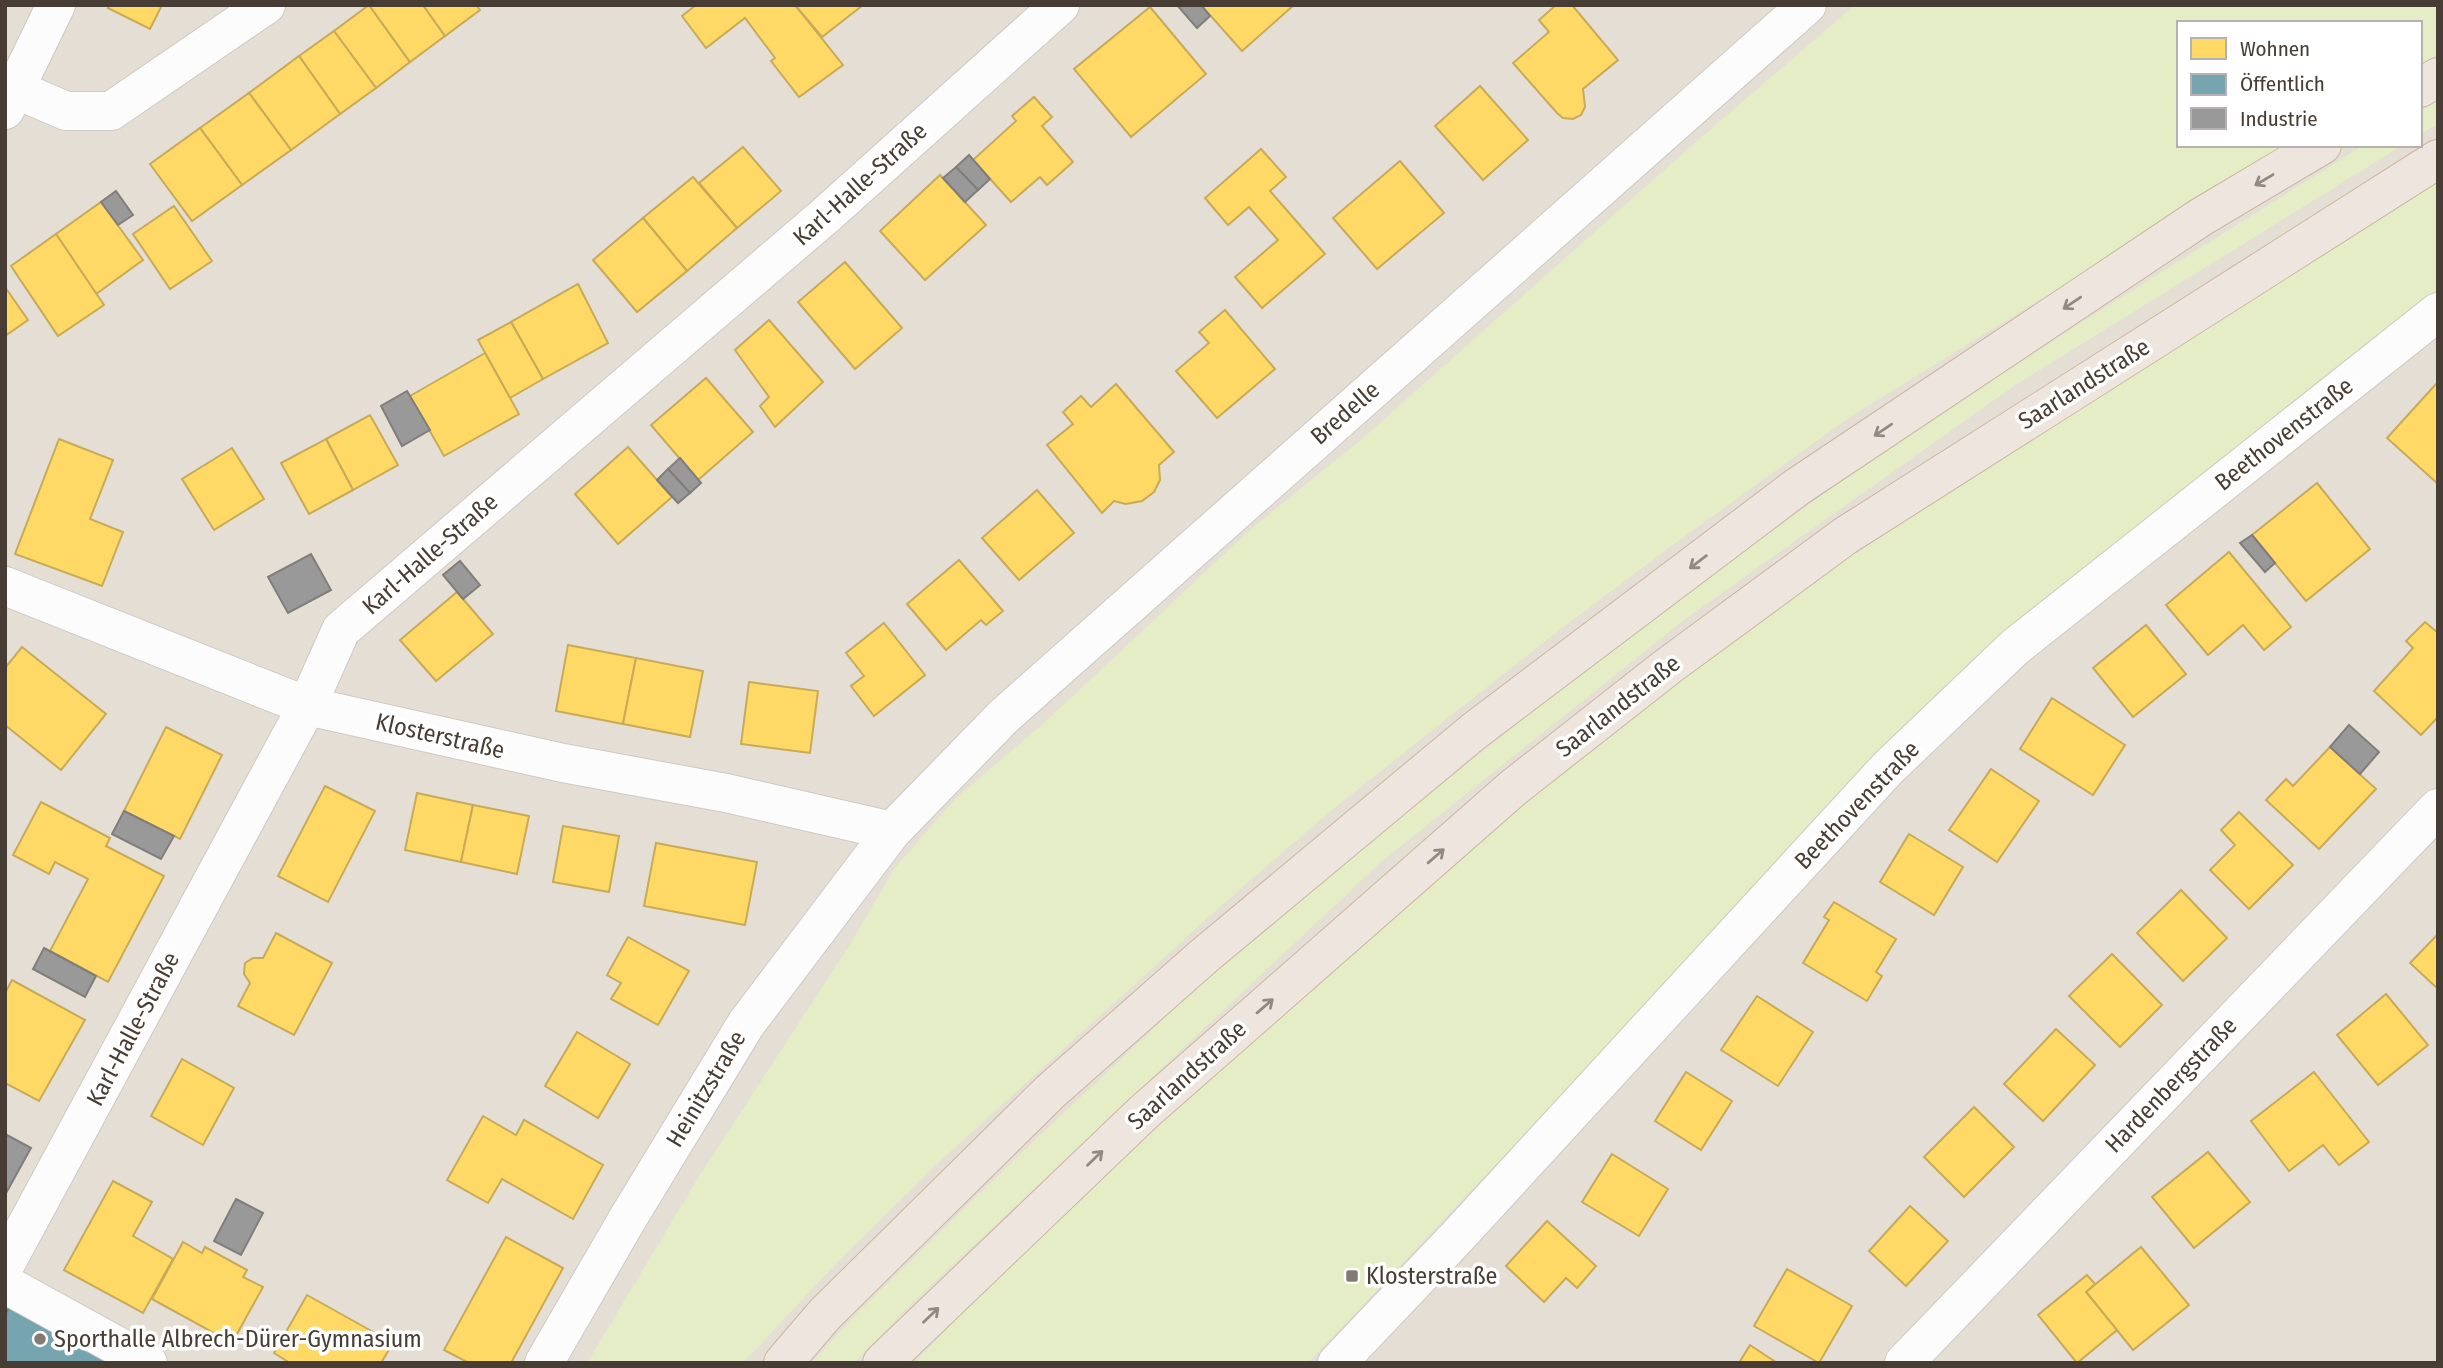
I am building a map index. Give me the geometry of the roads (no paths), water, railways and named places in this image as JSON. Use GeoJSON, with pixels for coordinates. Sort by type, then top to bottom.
{"type":"FeatureCollection","features":[{"type":"Feature","properties":{"kind":"highway"},"geometry":{"type":"LineString","coordinates":[[2422,87],[2438,77]]}},
{"type":"Feature","properties":{"kind":"highway"},"geometry":{"type":"LineString","coordinates":[[783,1363],[825,1314],[1050,1092],[1204,956],[1473,732],[1797,487],[2201,217],[2319,147]]}},
{"type":"Feature","properties":{"kind":"highway","name":"Saarlandstraße"},"geometry":{"type":"LineString","coordinates":[[882,1363],[1144,1112],[1513,788],[1667,667],[1845,536],[2438,159]]}},
{"type":"Feature","properties":{"kind":"street"},"geometry":{"type":"LineString","coordinates":[[56,5],[10,99],[66,111],[111,111],[267,5]]}},
{"type":"Feature","properties":{"kind":"street","name":"Karl-Halle-Straße"},"geometry":{"type":"LineString","coordinates":[[5,1265],[307,706],[341,630],[826,215],[1060,5]]}},
{"type":"Feature","properties":{"kind":"street","name":"Bredelle"},"geometry":{"type":"LineString","coordinates":[[892,831],[1003,717],[1807,5]]}},
{"type":"Feature","properties":{"kind":"street","name":"Beethovenstraße"},"geometry":{"type":"LineString","coordinates":[[1337,1363],[1466,1227],[1888,768],[2015,647],[2438,312]]}},
{"type":"Feature","properties":{"kind":"street","name":"Klosterstraße"},"geometry":{"type":"LineString","coordinates":[[5,586],[307,706],[563,763],[726,793],[892,831]]}},
{"type":"Feature","properties":{"kind":"street","name":"Hardenbergstraße"},"geometry":{"type":"LineString","coordinates":[[1904,1363],[2438,807]]}},
{"type":"Feature","properties":{"kind":"street","name":"Heinitzstraße"},"geometry":{"type":"LineString","coordinates":[[544,1363],[746,1024],[892,831]]}},
{"type":"Feature","properties":{"kind":"street"},"geometry":{"type":"LineString","coordinates":[[5,1284],[148,1363]]}},
{"type":"Feature","properties":{"kind":"place","name":"Klosterstraße"},"geometry":{"type":"Point","coordinates":[1352,1276]}},
{"type":"Feature","properties":{"kind":"place","name":"Sporthalle Albrech-Dürer-Gymnasium"},"geometry":{"type":"Point","coordinates":[40,1339]}}]}
